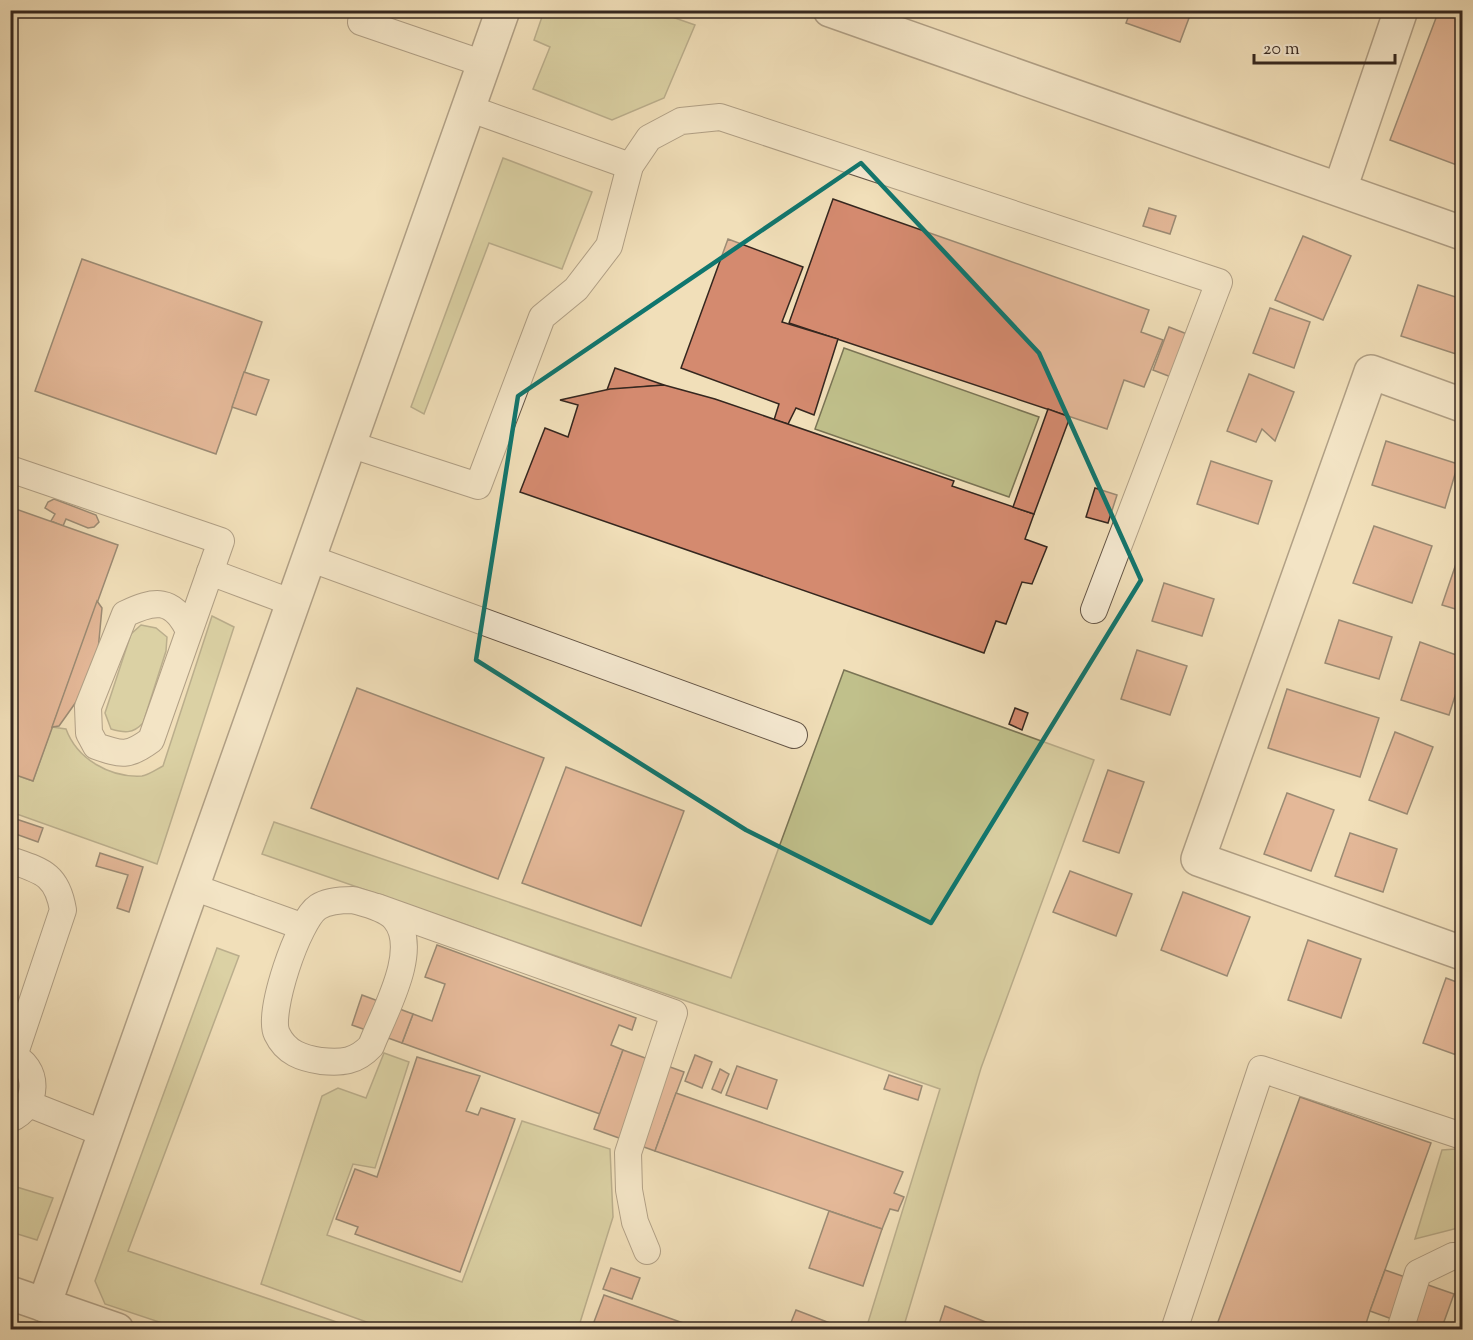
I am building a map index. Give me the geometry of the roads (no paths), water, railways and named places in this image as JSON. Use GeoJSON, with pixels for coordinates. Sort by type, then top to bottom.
{"type":"FeatureCollection","features":[{"type":"Feature","properties":{"kind":"street"},"geometry":{"type":"LineString","coordinates":[[44,1305],[503,10]]}},
{"type":"Feature","properties":{"kind":"street"},"geometry":{"type":"LineString","coordinates":[[830,10],[1462,232]]}},
{"type":"Feature","properties":{"kind":"street"},"geometry":{"type":"LineString","coordinates":[[1340,189],[1401,10]]}},
{"type":"Feature","properties":{"kind":"street"},"geometry":{"type":"LineString","coordinates":[[1462,405],[1371,372],[1198,859],[1462,950]]}},
{"type":"Feature","properties":{"kind":"street"},"geometry":{"type":"LineString","coordinates":[[10,1293],[117,1329]]}},
{"type":"Feature","properties":{"kind":"lane"},"geometry":{"type":"LineString","coordinates":[[361,22],[484,64]]}},
{"type":"Feature","properties":{"kind":"lane"},"geometry":{"type":"LineString","coordinates":[[468,108],[630,166]]}},
{"type":"Feature","properties":{"kind":"lane"},"geometry":{"type":"LineString","coordinates":[[349,444],[478,486],[542,317],[576,289],[609,246],[630,166],[649,138],[681,120],[720,117],[1219,282],[1094,610]]}},
{"type":"Feature","properties":{"kind":"lane"},"geometry":{"type":"LineString","coordinates":[[10,469],[221,541],[151,740],[137,751],[120,755],[96,746],[89,733],[88,707],[125,615],[150,602],[169,606],[183,616],[189,631]]}},
{"type":"Feature","properties":{"kind":"lane"},"geometry":{"type":"LineString","coordinates":[[309,558],[794,735]]}},
{"type":"Feature","properties":{"kind":"lane"},"geometry":{"type":"LineString","coordinates":[[210,572],[293,603]]}},
{"type":"Feature","properties":{"kind":"lane"},"geometry":{"type":"LineString","coordinates":[[10,860],[45,873],[59,891],[63,910],[12,1056],[30,1071],[33,1082],[20,1111],[105,1134]]}},
{"type":"Feature","properties":{"kind":"lane"},"geometry":{"type":"LineString","coordinates":[[192,887],[301,926]]}},
{"type":"Feature","properties":{"kind":"lane"},"geometry":{"type":"LineString","coordinates":[[377,907],[395,918],[404,935],[403,966],[371,1046],[361,1056],[340,1063],[305,1058],[288,1051],[276,1033],[274,1011],[301,926],[318,908],[339,901],[353,900],[377,907],[674,1013],[628,1154],[629,1190],[635,1222],[647,1251]]}},
{"type":"Feature","properties":{"kind":"lane"},"geometry":{"type":"LineString","coordinates":[[1174,1329],[1261,1069],[1462,1136]]}},
{"type":"Feature","properties":{"kind":"lane"},"geometry":{"type":"LineString","coordinates":[[1400,1329],[1418,1273],[1453,1256],[1462,1257]]}}]}
